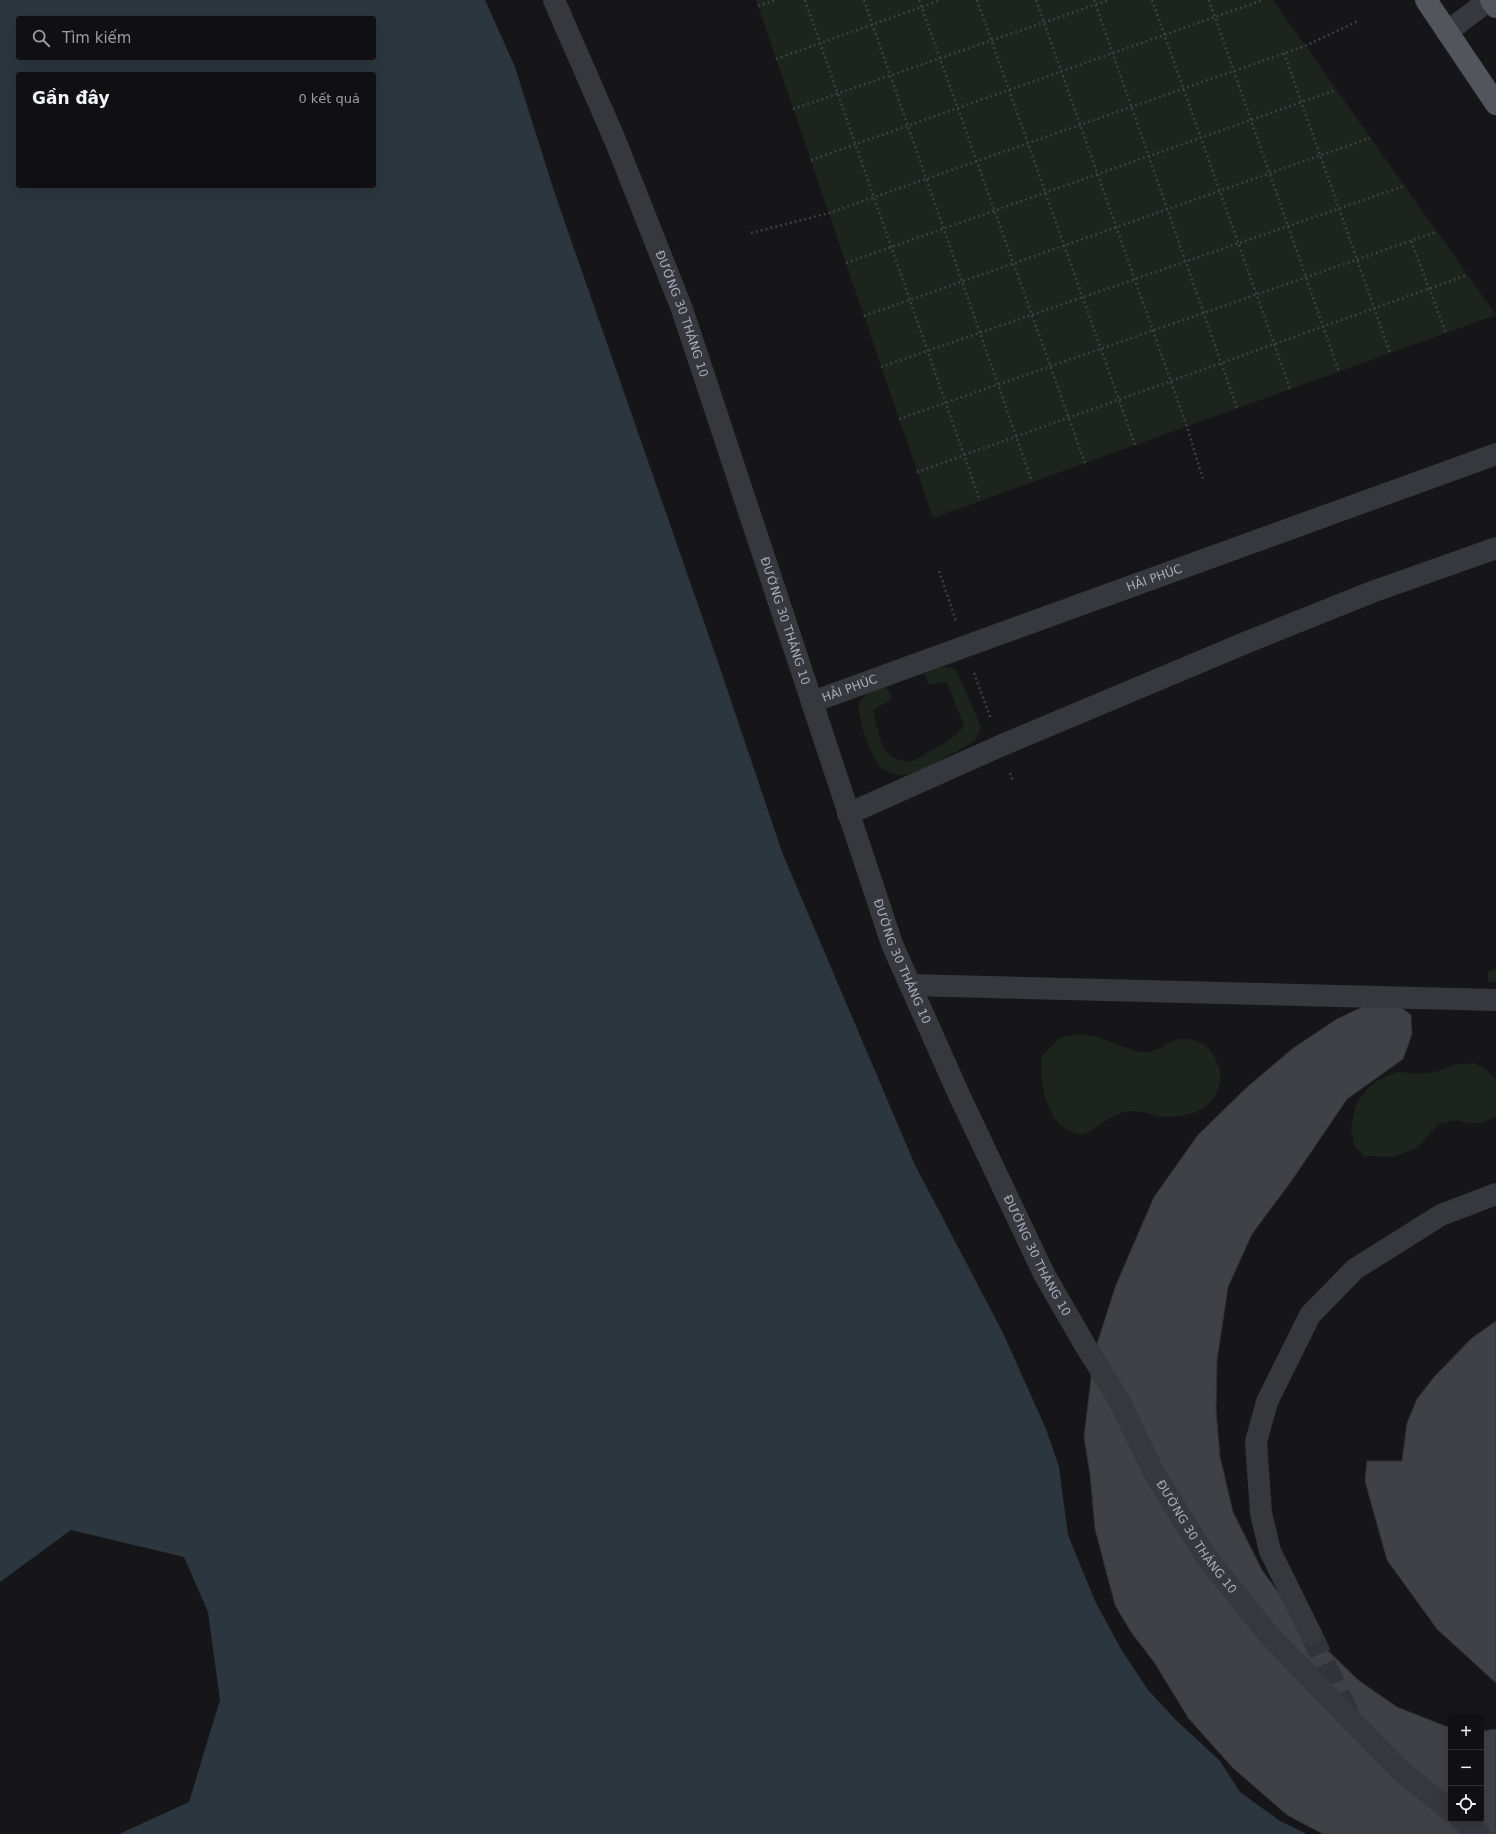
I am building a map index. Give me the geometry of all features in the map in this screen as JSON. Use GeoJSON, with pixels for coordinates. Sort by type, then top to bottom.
{"type":"FeatureCollection","features":[{"type":"Feature","properties":{"kind":"main road"},"geometry":{"type":"LineString","coordinates":[[1426,0],[1496,104]]}},
{"type":"Feature","properties":{"kind":"main road"},"geometry":{"type":"LineString","coordinates":[[1490,0],[1496,7]]}},
{"type":"Feature","properties":{"kind":"street","name":"ĐƯỜNG 30 THÁNG 10"},"geometry":{"type":"LineString","coordinates":[[554,0],[615,140],[682,309],[892,944],[960,1097],[1044,1274],[1118,1398],[1154,1472],[1206,1557],[1269,1635],[1401,1771],[1448,1809]]}},
{"type":"Feature","properties":{"kind":"street"},"geometry":{"type":"LineString","coordinates":[[1447,32],[1490,0]]}},
{"type":"Feature","properties":{"kind":"street","name":"HẢI PHÚC"},"geometry":{"type":"LineString","coordinates":[[812,702],[1496,454]]}},
{"type":"Feature","properties":{"kind":"street"},"geometry":{"type":"LineString","coordinates":[[848,814],[1000,746],[1245,643],[1372,592],[1496,548]]}},
{"type":"Feature","properties":{"kind":"street"},"geometry":{"type":"LineString","coordinates":[[910,985],[1496,1000]]}},
{"type":"Feature","properties":{"kind":"street"},"geometry":{"type":"LineString","coordinates":[[1311,1634],[1270,1551],[1261,1513],[1256,1442],[1267,1402],[1310,1315],[1355,1269],[1441,1214],[1496,1194]]}},
{"type":"Feature","properties":{"kind":"street"},"geometry":{"type":"LineString","coordinates":[[1465,1822],[1479,1834]]}},
{"type":"Feature","properties":{"kind":"path"},"geometry":{"type":"LineString","coordinates":[[758,6],[776,0]]}},
{"type":"Feature","properties":{"kind":"path"},"geometry":{"type":"LineString","coordinates":[[805,0],[980,501]]}},
{"type":"Feature","properties":{"kind":"path"},"geometry":{"type":"LineString","coordinates":[[864,0],[1032,482]]}},
{"type":"Feature","properties":{"kind":"path"},"geometry":{"type":"LineString","coordinates":[[919,0],[1085,463]]}},
{"type":"Feature","properties":{"kind":"path"},"geometry":{"type":"LineString","coordinates":[[776,59],[941,0]]}},
{"type":"Feature","properties":{"kind":"path"},"geometry":{"type":"LineString","coordinates":[[977,0],[1135,445]]}},
{"type":"Feature","properties":{"kind":"path"},"geometry":{"type":"LineString","coordinates":[[1036,0],[1153,330],[1203,479]]}},
{"type":"Feature","properties":{"kind":"path"},"geometry":{"type":"LineString","coordinates":[[1094,0],[1237,408]]}},
{"type":"Feature","properties":{"kind":"path"},"geometry":{"type":"LineString","coordinates":[[793,109],[1109,0]]}},
{"type":"Feature","properties":{"kind":"path"},"geometry":{"type":"LineString","coordinates":[[1152,0],[1290,389]]}},
{"type":"Feature","properties":{"kind":"path"},"geometry":{"type":"LineString","coordinates":[[1209,0],[1339,372]]}},
{"type":"Feature","properties":{"kind":"path"},"geometry":{"type":"LineString","coordinates":[[811,160],[1263,0]]}},
{"type":"Feature","properties":{"kind":"path"},"geometry":{"type":"LineString","coordinates":[[751,233],[829,213],[1305,46],[1358,21]]}},
{"type":"Feature","properties":{"kind":"path"},"geometry":{"type":"LineString","coordinates":[[1284,53],[1390,353]]}},
{"type":"Feature","properties":{"kind":"path"},"geometry":{"type":"LineString","coordinates":[[846,263],[1336,90]]}},
{"type":"Feature","properties":{"kind":"path"},"geometry":{"type":"LineString","coordinates":[[864,316],[1370,138]]}},
{"type":"Feature","properties":{"kind":"path"},"geometry":{"type":"LineString","coordinates":[[881,367],[1404,186]]}},
{"type":"Feature","properties":{"kind":"path"},"geometry":{"type":"LineString","coordinates":[[899,419],[1436,232]]}},
{"type":"Feature","properties":{"kind":"path"},"geometry":{"type":"LineString","coordinates":[[1411,241],[1446,333]]}},
{"type":"Feature","properties":{"kind":"path"},"geometry":{"type":"LineString","coordinates":[[917,472],[1467,275]]}},
{"type":"Feature","properties":{"kind":"path"},"geometry":{"type":"LineString","coordinates":[[940,571],[964,646],[1013,782]]}},
{"type":"Feature","properties":{"kind":"shaded area"},"geometry":{"type":"Polygon","coordinates":[[[0,0],[485,0],[515,67],[555,194],[719,665],[782,852],[915,1165],[1003,1333],[1046,1429],[1059,1467],[1068,1535],[1095,1601],[1121,1649],[1148,1690],[1176,1720],[1220,1761],[1240,1792],[1280,1821],[1307,1834],[119,1834],[189,1802],[220,1700],[208,1612],[184,1557],[71,1530],[0,1582],[0,0]]]}},
{"type":"Feature","properties":{"kind":"shaded area"},"geometry":{"type":"Polygon","coordinates":[[[756,0],[1273,0],[1496,315],[933,518],[756,0]]]}},
{"type":"Feature","properties":{"kind":"shaded area"},"geometry":{"type":"Polygon","coordinates":[[[943,667],[952,668],[957,671],[981,727],[975,741],[920,770],[904,775],[891,773],[881,767],[869,746],[859,715],[860,702],[864,696],[885,685],[892,697],[890,701],[879,706],[873,711],[882,746],[888,754],[896,759],[911,762],[946,742],[964,726],[947,682],[928,684],[925,673],[943,667]]]}},
{"type":"Feature","properties":{"kind":"shaded area"},"geometry":{"type":"Polygon","coordinates":[[[1496,969],[1496,982],[1488,982],[1488,972],[1496,969]]]}},
{"type":"Feature","properties":{"kind":"shaded area"},"geometry":{"type":"Polygon","coordinates":[[[1079,1034],[1095,1036],[1130,1049],[1143,1052],[1154,1051],[1177,1039],[1197,1041],[1208,1048],[1213,1054],[1217,1063],[1221,1077],[1215,1095],[1205,1107],[1182,1116],[1166,1117],[1130,1111],[1113,1116],[1092,1130],[1080,1135],[1070,1131],[1056,1120],[1048,1107],[1042,1081],[1041,1057],[1060,1038],[1079,1034]]]}},
{"type":"Feature","properties":{"kind":"shaded area"},"geometry":{"type":"Polygon","coordinates":[[[1473,1063],[1484,1068],[1496,1079],[1496,1115],[1494,1118],[1481,1123],[1467,1123],[1457,1120],[1439,1124],[1418,1147],[1395,1157],[1364,1156],[1354,1145],[1351,1130],[1355,1106],[1367,1089],[1378,1080],[1397,1072],[1423,1074],[1438,1071],[1453,1065],[1473,1063]]]}},
{"type":"Feature","properties":{"kind":"building"},"geometry":{"type":"Polygon","coordinates":[[[1379,999],[1398,1005],[1411,1015],[1412,1034],[1403,1059],[1347,1099],[1290,1183],[1252,1234],[1228,1287],[1217,1360],[1216,1410],[1220,1457],[1233,1512],[1262,1570],[1302,1625],[1358,1680],[1397,1707],[1448,1726],[1448,1822],[1484,1822],[1484,1731],[1496,1729],[1496,1834],[1323,1834],[1287,1815],[1233,1768],[1189,1719],[1154,1662],[1131,1632],[1115,1605],[1095,1529],[1090,1474],[1084,1437],[1092,1370],[1097,1344],[1116,1285],[1154,1197],[1198,1135],[1245,1089],[1292,1049],[1337,1019],[1379,999]]]}},
{"type":"Feature","properties":{"kind":"building"},"geometry":{"type":"Polygon","coordinates":[[[1496,1321],[1496,1683],[1437,1629],[1387,1560],[1365,1481],[1367,1461],[1402,1461],[1407,1423],[1417,1399],[1434,1377],[1472,1338],[1496,1321]]]}},
{"type":"Feature","properties":{"kind":"tunnel"},"geometry":{"type":"LineString","coordinates":[[1311,1634],[1350,1717]]}}]}
